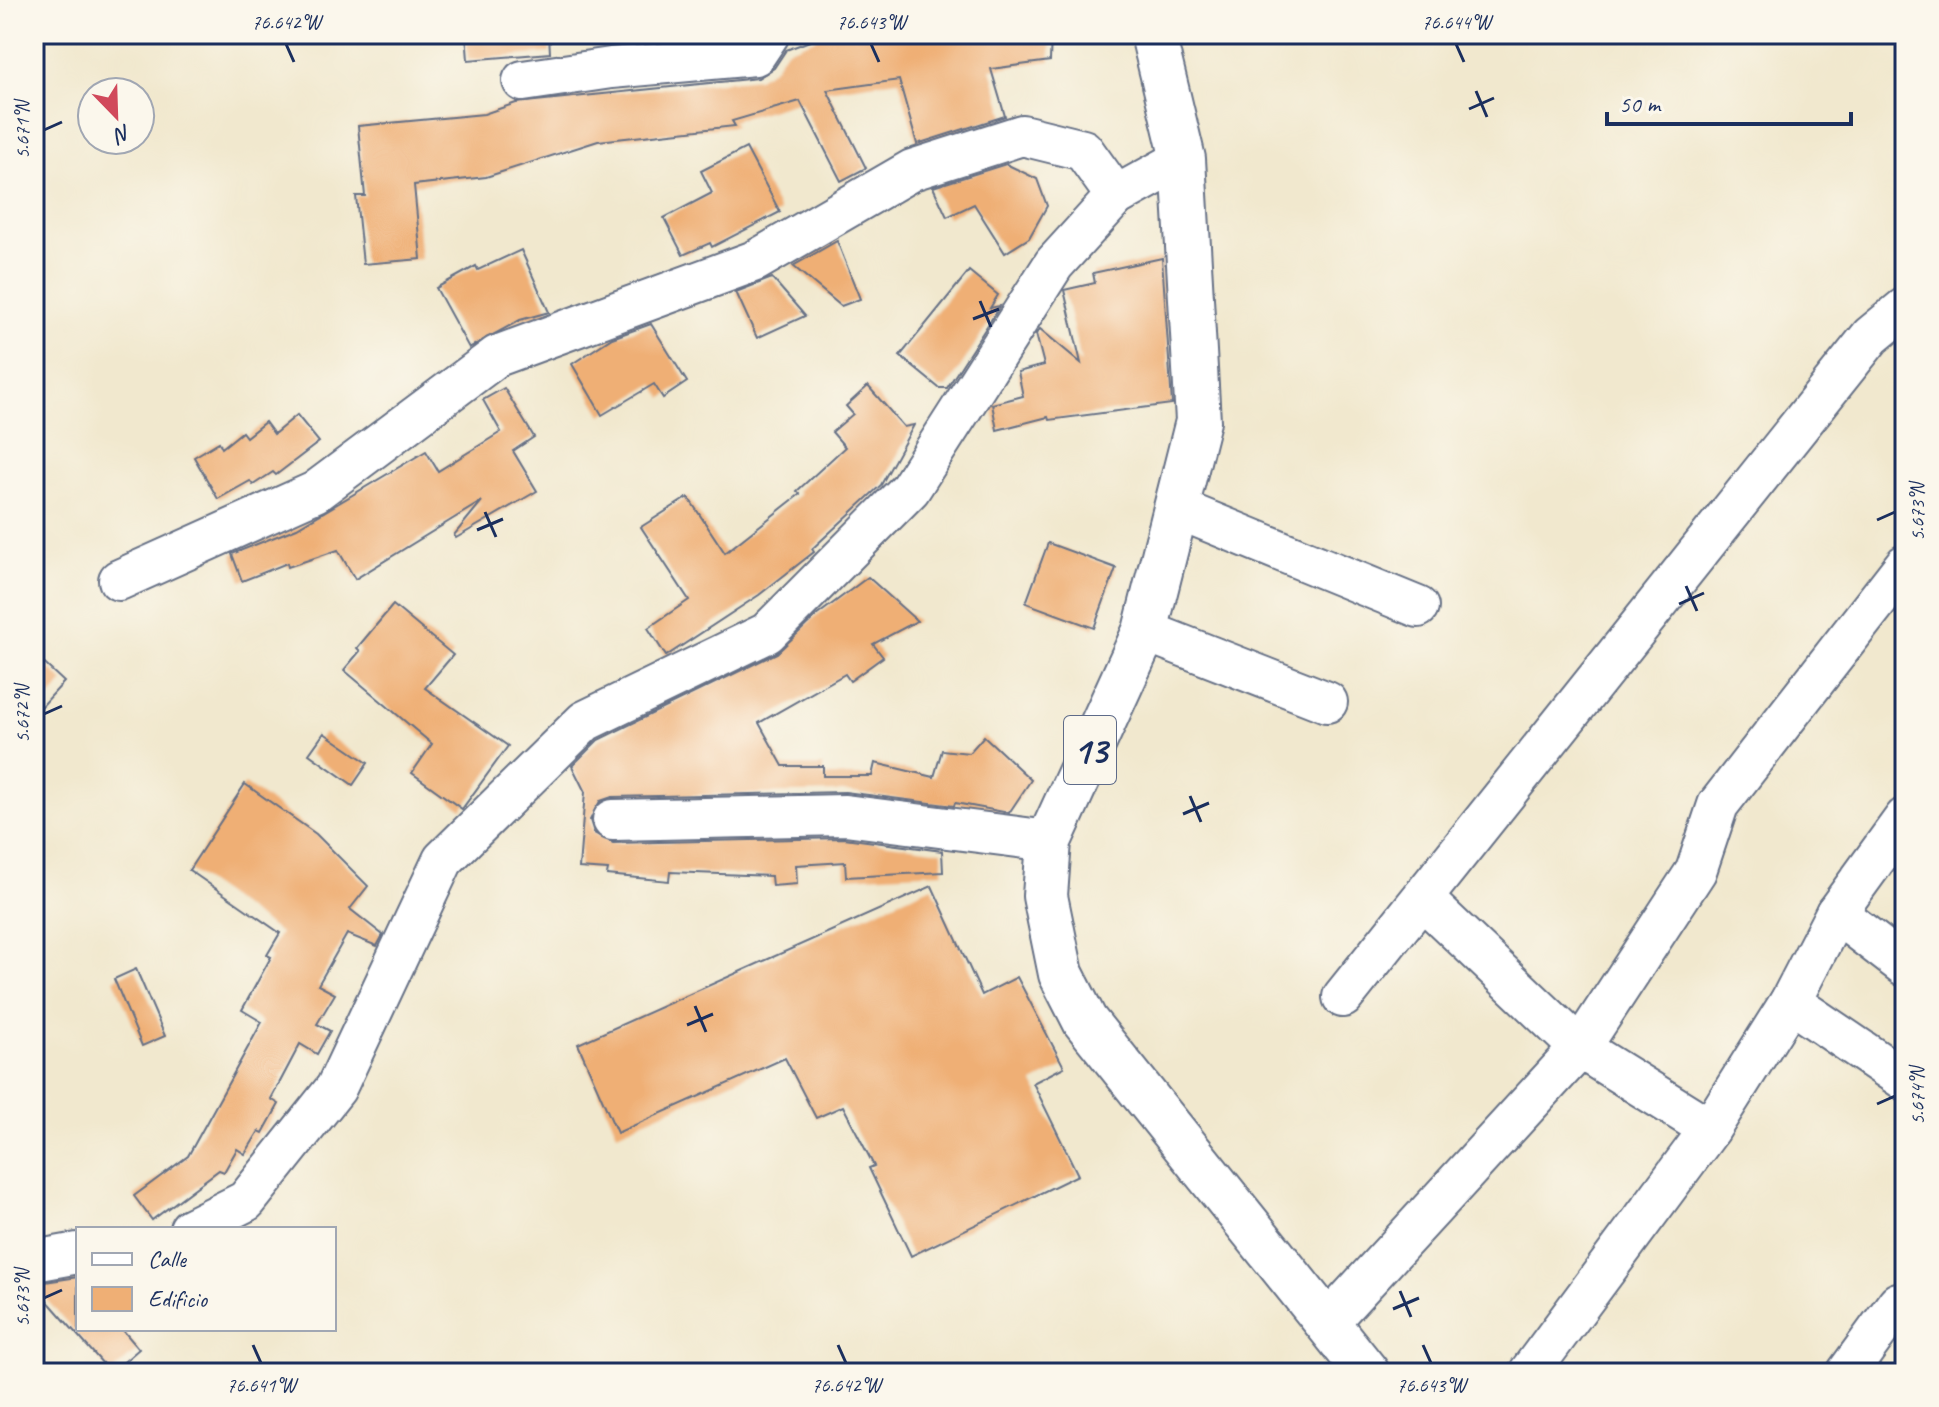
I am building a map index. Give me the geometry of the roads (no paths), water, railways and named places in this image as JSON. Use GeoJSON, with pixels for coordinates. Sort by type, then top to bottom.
{"type":"FeatureCollection","features":[{"type":"Feature","properties":{"kind":"main road","name":"13"},"geometry":{"type":"LineString","coordinates":[[1153,34],[1183,159],[1198,421],[1145,631],[1049,841],[1045,896],[1061,974],[1085,1021],[1329,1321],[1367,1373]]}},
{"type":"Feature","properties":{"kind":"street"},"geometry":{"type":"LineString","coordinates":[[523,81],[610,51],[755,55],[769,34]]}},
{"type":"Feature","properties":{"kind":"street"},"geometry":{"type":"LineString","coordinates":[[119,580],[315,492],[497,356],[755,261],[912,170],[1022,135],[1083,150],[1116,196]]}},
{"type":"Feature","properties":{"kind":"street"},"geometry":{"type":"LineString","coordinates":[[194,1227],[246,1201],[336,1088],[443,860],[585,721],[767,633],[910,489],[1054,264],[1116,196],[1183,159]]}},
{"type":"Feature","properties":{"kind":"street"},"geometry":{"type":"LineString","coordinates":[[1343,997],[1424,900],[1871,336],[1905,308]]}},
{"type":"Feature","properties":{"kind":"street"},"geometry":{"type":"LineString","coordinates":[[1176,508],[1418,607]]}},
{"type":"Feature","properties":{"kind":"street"},"geometry":{"type":"LineString","coordinates":[[1329,1321],[1580,1048],[1696,871],[1718,805],[1905,565]]}},
{"type":"Feature","properties":{"kind":"street"},"geometry":{"type":"LineString","coordinates":[[1145,631],[1327,702]]}},
{"type":"Feature","properties":{"kind":"street"},"geometry":{"type":"LineString","coordinates":[[613,820],[845,815],[1049,841]]}},
{"type":"Feature","properties":{"kind":"street"},"geometry":{"type":"LineString","coordinates":[[1529,1373],[1710,1129],[1790,1002],[1836,913],[1903,824]]}},
{"type":"Feature","properties":{"kind":"street"},"geometry":{"type":"LineString","coordinates":[[1424,900],[1580,1048],[1710,1129]]}},
{"type":"Feature","properties":{"kind":"street"},"geometry":{"type":"LineString","coordinates":[[1836,913],[1905,966]]}},
{"type":"Feature","properties":{"kind":"street"},"geometry":{"type":"LineString","coordinates":[[1790,1002],[1905,1080]]}},
{"type":"Feature","properties":{"kind":"street"},"geometry":{"type":"LineString","coordinates":[[35,1257],[76,1253]]}},
{"type":"Feature","properties":{"kind":"street"},"geometry":{"type":"LineString","coordinates":[[1847,1373],[1898,1303]]}}]}
